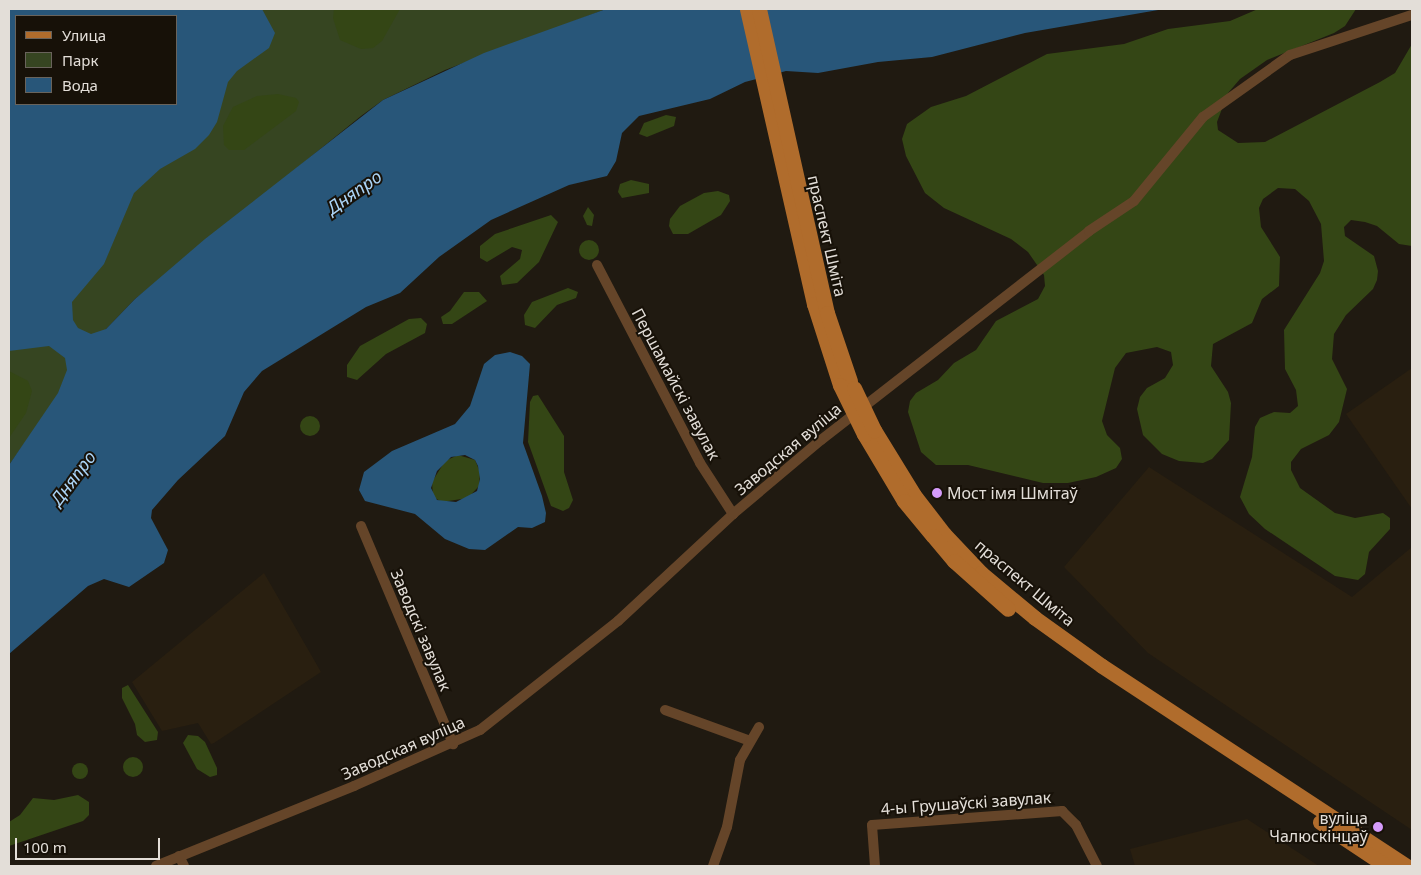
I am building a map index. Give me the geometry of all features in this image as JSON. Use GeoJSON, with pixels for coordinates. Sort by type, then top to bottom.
{"type":"FeatureCollection","features":[{"type":"Feature","properties":{"kind":"main road","name":"праспект Шміта"},"geometry":{"type":"LineString","coordinates":[[747,9],[791,184]]}},
{"type":"Feature","properties":{"kind":"main road","name":"праспект Шміта"},"geometry":{"type":"LineString","coordinates":[[758,9],[820,329],[904,501],[954,562],[983,588],[1067,653],[1386,866]]}},
{"type":"Feature","properties":{"kind":"main road","name":"праспект Шміта"},"geometry":{"type":"LineString","coordinates":[[869,432],[944,534],[981,573],[1035,618],[1102,666],[1406,866]]}},
{"type":"Feature","properties":{"kind":"street","name":"Заводская вуліца"},"geometry":{"type":"LineString","coordinates":[[156,866],[454,744],[480,730],[618,621],[733,514],[884,389],[917,368],[1089,231],[1134,201],[1203,117],[1290,55],[1412,15]]}},
{"type":"Feature","properties":{"kind":"street","name":"Першамайскі завулак"},"geometry":{"type":"LineString","coordinates":[[597,265],[700,463],[733,514]]}},
{"type":"Feature","properties":{"kind":"street","name":"Заводскі завулак"},"geometry":{"type":"LineString","coordinates":[[361,526],[454,744]]}},
{"type":"Feature","properties":{"kind":"street"},"geometry":{"type":"LineString","coordinates":[[665,710],[750,741]]}},
{"type":"Feature","properties":{"kind":"street"},"geometry":{"type":"LineString","coordinates":[[713,866],[727,826],[740,760],[759,727]]}},
{"type":"Feature","properties":{"kind":"street","name":"4-ы Грушаўскі завулак"},"geometry":{"type":"LineString","coordinates":[[875,866],[872,825],[1062,811],[1076,825],[1097,866]]}},
{"type":"Feature","properties":{"kind":"street"},"geometry":{"type":"LineString","coordinates":[[179,856],[184,866]]}},
{"type":"Feature","properties":{"kind":"shaded area"},"geometry":{"type":"Polygon","coordinates":[[[1412,368],[1412,509],[1346,414],[1412,368]]]}},
{"type":"Feature","properties":{"kind":"shaded area"},"geometry":{"type":"Polygon","coordinates":[[[1149,467],[1352,597],[1412,547],[1412,830],[1148,653],[1064,567],[1149,467]]]}},
{"type":"Feature","properties":{"kind":"shaded area"},"geometry":{"type":"Polygon","coordinates":[[[264,573],[321,672],[214,743],[211,744],[198,723],[162,731],[132,682],[264,573]]]}},
{"type":"Feature","properties":{"kind":"shaded area"},"geometry":{"type":"Polygon","coordinates":[[[1247,819],[1319,866],[1135,866],[1130,849],[1247,819]]]}},
{"type":"Feature","properties":{"kind":"green space"},"geometry":{"type":"Polygon","coordinates":[[[9,9],[606,9],[445,70],[383,100],[135,299],[106,329],[9,465],[9,9]]]}},
{"type":"Feature","properties":{"kind":"green space"},"geometry":{"type":"Polygon","coordinates":[[[334,9],[400,9],[382,41],[373,48],[361,49],[340,40],[333,18],[334,9]]]}},
{"type":"Feature","properties":{"kind":"green space"},"geometry":{"type":"Polygon","coordinates":[[[1258,9],[1356,9],[1345,26],[1334,33],[1267,60],[1240,79],[1228,93],[1217,122],[1218,130],[1238,143],[1265,142],[1380,82],[1395,73],[1412,44],[1412,246],[1399,244],[1377,226],[1365,222],[1351,220],[1344,227],[1345,236],[1374,256],[1378,271],[1377,280],[1373,289],[1346,315],[1334,334],[1332,359],[1347,389],[1339,422],[1329,435],[1301,449],[1291,462],[1291,470],[1300,488],[1335,513],[1355,518],[1383,513],[1390,518],[1390,529],[1369,552],[1365,574],[1358,580],[1335,576],[1265,529],[1249,514],[1240,497],[1252,457],[1255,427],[1260,418],[1274,412],[1290,413],[1298,406],[1296,390],[1285,369],[1284,330],[1320,273],[1324,261],[1321,224],[1309,201],[1295,189],[1278,188],[1263,199],[1259,208],[1261,227],[1280,257],[1279,286],[1262,299],[1252,323],[1213,344],[1211,366],[1228,392],[1231,403],[1229,440],[1212,459],[1203,463],[1179,461],[1162,454],[1143,435],[1137,409],[1140,397],[1147,388],[1165,378],[1173,365],[1171,352],[1157,347],[1126,353],[1115,368],[1102,421],[1107,435],[1120,448],[1122,459],[1116,468],[1096,477],[1068,483],[1043,483],[968,465],[936,465],[921,452],[908,412],[910,401],[916,393],[938,380],[954,363],[976,350],[996,321],[1038,299],[1045,286],[1044,275],[1028,252],[1011,239],[944,208],[925,193],[906,156],[902,139],[907,124],[931,107],[966,96],[1047,54],[1124,44],[1168,29],[1230,21],[1258,9]]]}},
{"type":"Feature","properties":{"kind":"green space"},"geometry":{"type":"Polygon","coordinates":[[[278,94],[296,98],[299,102],[296,111],[244,150],[229,150],[224,145],[223,126],[233,107],[257,96],[278,94]]]}},
{"type":"Feature","properties":{"kind":"green space"},"geometry":{"type":"Polygon","coordinates":[[[666,115],[676,117],[674,126],[647,137],[639,134],[644,123],[666,115]]]}},
{"type":"Feature","properties":{"kind":"green space"},"geometry":{"type":"Polygon","coordinates":[[[631,180],[649,184],[649,193],[622,198],[618,192],[620,184],[631,180]]]}},
{"type":"Feature","properties":{"kind":"green space"},"geometry":{"type":"Polygon","coordinates":[[[718,191],[729,195],[730,201],[721,215],[688,234],[673,234],[669,226],[670,219],[680,206],[704,193],[718,191]]]}},
{"type":"Feature","properties":{"kind":"green space"},"geometry":{"type":"Polygon","coordinates":[[[588,207],[594,215],[592,226],[587,225],[583,216],[588,207]]]}},
{"type":"Feature","properties":{"kind":"green space"},"geometry":{"type":"Polygon","coordinates":[[[551,215],[558,222],[539,262],[517,283],[502,285],[500,276],[520,259],[522,250],[512,247],[487,262],[480,258],[480,246],[495,234],[551,215]]]}},
{"type":"Feature","properties":{"kind":"green space"},"geometry":{"type":"Polygon","coordinates":[[[589,240],[596,243],[599,250],[596,257],[589,260],[582,257],[579,250],[582,243],[589,240]]]}},
{"type":"Feature","properties":{"kind":"green space"},"geometry":{"type":"Polygon","coordinates":[[[568,288],[578,292],[576,298],[557,305],[535,328],[525,325],[524,315],[532,302],[568,288]]]}},
{"type":"Feature","properties":{"kind":"green space"},"geometry":{"type":"Polygon","coordinates":[[[464,292],[479,292],[487,301],[452,324],[443,324],[441,317],[450,311],[464,292]]]}},
{"type":"Feature","properties":{"kind":"green space"},"geometry":{"type":"Polygon","coordinates":[[[421,318],[427,324],[425,333],[386,354],[357,380],[347,377],[347,365],[360,346],[409,319],[421,318]]]}},
{"type":"Feature","properties":{"kind":"green space"},"geometry":{"type":"Polygon","coordinates":[[[9,371],[28,381],[32,391],[26,413],[9,438],[9,371]]]}},
{"type":"Feature","properties":{"kind":"green space"},"geometry":{"type":"Polygon","coordinates":[[[538,395],[564,436],[564,472],[573,500],[569,508],[563,511],[551,506],[528,442],[530,402],[533,396],[538,395]]]}},
{"type":"Feature","properties":{"kind":"green space"},"geometry":{"type":"Polygon","coordinates":[[[306,416],[314,416],[320,422],[320,430],[314,436],[306,436],[300,430],[300,422],[306,416]]]}},
{"type":"Feature","properties":{"kind":"green space"},"geometry":{"type":"Polygon","coordinates":[[[458,455],[475,460],[480,472],[479,486],[468,498],[442,502],[433,497],[432,482],[445,461],[458,455]]]}},
{"type":"Feature","properties":{"kind":"green space"},"geometry":{"type":"Polygon","coordinates":[[[128,685],[158,732],[157,740],[145,742],[137,735],[135,724],[122,698],[122,688],[128,685]]]}},
{"type":"Feature","properties":{"kind":"green space"},"geometry":{"type":"Polygon","coordinates":[[[188,735],[198,736],[205,742],[217,768],[217,775],[210,777],[197,769],[183,743],[188,735]]]}},
{"type":"Feature","properties":{"kind":"green space"},"geometry":{"type":"Polygon","coordinates":[[[133,757],[140,760],[143,767],[140,774],[133,777],[126,774],[123,767],[126,760],[133,757]]]}},
{"type":"Feature","properties":{"kind":"green space"},"geometry":{"type":"Polygon","coordinates":[[[77,763],[83,763],[88,768],[86,777],[77,779],[72,774],[72,768],[77,763]]]}},
{"type":"Feature","properties":{"kind":"green space"},"geometry":{"type":"Polygon","coordinates":[[[78,795],[89,802],[89,815],[83,821],[9,846],[9,822],[20,815],[33,798],[54,800],[78,795]]]}},
{"type":"Feature","properties":{"kind":"water","name":"Дняпро"},"geometry":{"type":"Polygon","coordinates":[[[9,9],[262,9],[275,33],[269,48],[237,71],[228,82],[217,122],[209,135],[195,149],[160,169],[134,193],[104,264],[72,302],[73,320],[78,328],[91,334],[106,329],[135,299],[205,239],[383,100],[484,53],[606,9],[1164,9],[1025,33],[932,57],[878,62],[818,73],[786,71],[745,82],[710,99],[639,116],[622,133],[616,161],[607,176],[569,185],[491,220],[439,257],[400,293],[366,307],[262,371],[244,392],[225,436],[178,480],[152,510],[151,518],[168,550],[164,563],[129,587],[104,579],[88,586],[9,654],[9,465],[58,393],[67,370],[65,358],[49,346],[9,351],[9,9]]]}},
{"type":"Feature","properties":{"kind":"water"},"geometry":{"type":"Polygon","coordinates":[[[510,352],[522,356],[530,364],[523,443],[542,496],[546,513],[545,522],[532,528],[518,527],[485,550],[469,549],[445,539],[415,514],[365,501],[359,490],[364,472],[392,451],[455,424],[470,406],[484,364],[495,355],[510,352]],[[465,455],[451,457],[437,471],[431,488],[437,500],[456,502],[477,491],[480,479],[475,460],[465,455]]]}},
{"type":"Feature","properties":{"kind":"place","name":"Мост імя Шмітаў"},"geometry":{"type":"Point","coordinates":[937,493]}},
{"type":"Feature","properties":{"kind":"place","name":"вуліца Чалюскінцаў"},"geometry":{"type":"Point","coordinates":[1378,827]}}]}
